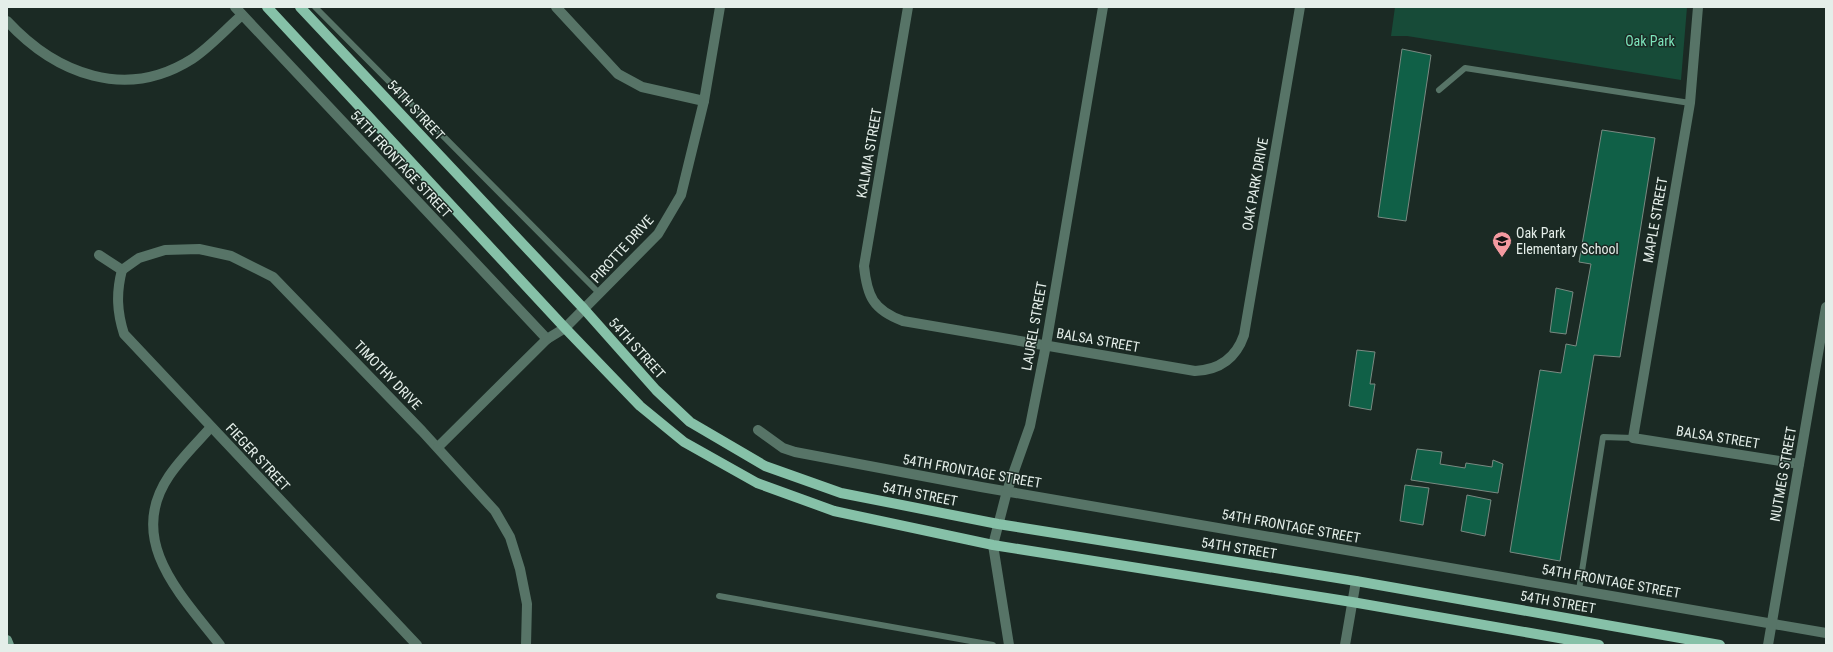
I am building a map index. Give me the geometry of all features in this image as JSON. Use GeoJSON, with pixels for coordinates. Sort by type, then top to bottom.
{"type":"FeatureCollection","features":[{"type":"Feature","properties":{"kind":"main road"},"geometry":{"type":"LineString","coordinates":[[267,7],[565,328],[640,406],[684,442],[757,483],[834,511],[993,545],[1352,602],[1599,645]]}},
{"type":"Feature","properties":{"kind":"main road","name":"54TH STREET"},"geometry":{"type":"LineString","coordinates":[[300,7],[584,309],[656,390],[690,422],[765,466],[841,493],[998,524],[1356,581],[1720,645]]}},
{"type":"Feature","properties":{"kind":"street","name":"54TH FRONTAGE STREET"},"geometry":{"type":"LineString","coordinates":[[235,7],[547,339]]}},
{"type":"Feature","properties":{"kind":"street"},"geometry":{"type":"LineString","coordinates":[[556,7],[618,74],[642,87],[704,101]]}},
{"type":"Feature","properties":{"kind":"street","name":"PIROTTE DRIVE"},"geometry":{"type":"LineString","coordinates":[[438,447],[547,339],[565,328],[658,234],[681,195],[704,101],[720,7]]}},
{"type":"Feature","properties":{"kind":"street","name":"KALMIA STREET"},"geometry":{"type":"LineString","coordinates":[[874,302],[866,287],[864,266],[908,7]]}},
{"type":"Feature","properties":{"kind":"street","name":"LAUREL STREET"},"geometry":{"type":"LineString","coordinates":[[1008,645],[993,545],[1007,491],[1030,426],[1046,345],[1103,7]]}},
{"type":"Feature","properties":{"kind":"street","name":"OAK PARK DRIVE"},"geometry":{"type":"LineString","coordinates":[[1228,360],[1238,349],[1244,335],[1300,7]]}},
{"type":"Feature","properties":{"kind":"street","name":"MAPLE STREET"},"geometry":{"type":"LineString","coordinates":[[1633,438],[1690,103],[1698,7]]}},
{"type":"Feature","properties":{"kind":"street"},"geometry":{"type":"LineString","coordinates":[[7,22],[45,56],[69,69],[101,78],[118,79],[150,76],[179,66],[192,58],[242,15]]}},
{"type":"Feature","properties":{"kind":"street","name":"TIMOTHY DRIVE"},"geometry":{"type":"LineString","coordinates":[[122,270],[139,258],[165,250],[199,249],[231,256],[273,277],[438,447],[495,511],[510,537],[524,586],[527,622],[526,645]]}},
{"type":"Feature","properties":{"kind":"street"},"geometry":{"type":"LineString","coordinates":[[99,255],[122,270]]}},
{"type":"Feature","properties":{"kind":"street","name":"FIEGER STREET"},"geometry":{"type":"LineString","coordinates":[[122,270],[118,296],[118,310],[124,334],[417,645]]}},
{"type":"Feature","properties":{"kind":"street","name":"BALSA STREET"},"geometry":{"type":"LineString","coordinates":[[874,302],[888,314],[903,321],[1195,371],[1212,369],[1228,360]]}},
{"type":"Feature","properties":{"kind":"street","name":"NUTMEG STREET"},"geometry":{"type":"LineString","coordinates":[[1768,645],[1826,307]]}},
{"type":"Feature","properties":{"kind":"street"},"geometry":{"type":"LineString","coordinates":[[211,426],[165,483],[157,503],[154,531],[156,545],[165,570],[220,645]]}},
{"type":"Feature","properties":{"kind":"street","name":"54TH FRONTAGE STREET"},"geometry":{"type":"LineString","coordinates":[[758,430],[783,448],[795,452],[1007,491],[1826,633]]}},
{"type":"Feature","properties":{"kind":"street","name":"BALSA STREET"},"geometry":{"type":"LineString","coordinates":[[1633,438],[1800,464]]}},
{"type":"Feature","properties":{"kind":"street"},"geometry":{"type":"LineString","coordinates":[[1346,645],[1356,581]]}},
{"type":"Feature","properties":{"kind":"street"},"geometry":{"type":"LineString","coordinates":[[7,640],[9,645]]}},
{"type":"Feature","properties":{"kind":"lane"},"geometry":{"type":"LineString","coordinates":[[315,7],[600,294]]}},
{"type":"Feature","properties":{"kind":"lane"},"geometry":{"type":"LineString","coordinates":[[1439,90],[1465,68],[1690,103]]}},
{"type":"Feature","properties":{"kind":"lane"},"geometry":{"type":"LineString","coordinates":[[1580,590],[1602,437],[1633,438]]}},
{"type":"Feature","properties":{"kind":"lane"},"geometry":{"type":"LineString","coordinates":[[719,596],[993,645]]}},
{"type":"Feature","properties":{"kind":"green space","name":"Oak Park"},"geometry":{"type":"Polygon","coordinates":[[[1395,7],[1687,7],[1681,80],[1407,36],[1391,36],[1395,7]]]}},
{"type":"Feature","properties":{"kind":"building"},"geometry":{"type":"Polygon","coordinates":[[[1402,49],[1431,55],[1406,221],[1378,217],[1402,49]]]}},
{"type":"Feature","properties":{"kind":"building"},"geometry":{"type":"Polygon","coordinates":[[[1602,130],[1655,138],[1620,357],[1594,355],[1560,561],[1510,552],[1540,370],[1561,373],[1566,344],[1576,346],[1591,264],[1579,262],[1602,130]]]}},
{"type":"Feature","properties":{"kind":"building"},"geometry":{"type":"Polygon","coordinates":[[[1556,288],[1573,292],[1566,334],[1550,332],[1556,288]]]}},
{"type":"Feature","properties":{"kind":"building"},"geometry":{"type":"Polygon","coordinates":[[[1357,350],[1375,352],[1370,384],[1375,384],[1371,410],[1349,406],[1357,350]]]}},
{"type":"Feature","properties":{"kind":"building"},"geometry":{"type":"Polygon","coordinates":[[[1417,449],[1442,452],[1440,464],[1465,468],[1466,463],[1492,467],[1493,460],[1503,464],[1498,493],[1411,480],[1417,449]]]}},
{"type":"Feature","properties":{"kind":"building"},"geometry":{"type":"Polygon","coordinates":[[[1405,485],[1429,488],[1423,525],[1400,521],[1405,485]]]}},
{"type":"Feature","properties":{"kind":"building"},"geometry":{"type":"Polygon","coordinates":[[[1467,495],[1491,500],[1485,536],[1461,531],[1467,495]]]}},
{"type":"Feature","properties":{"kind":"place","name":"Oak Park Elementary School"},"geometry":{"type":"Point","coordinates":[1502,258]}}]}
